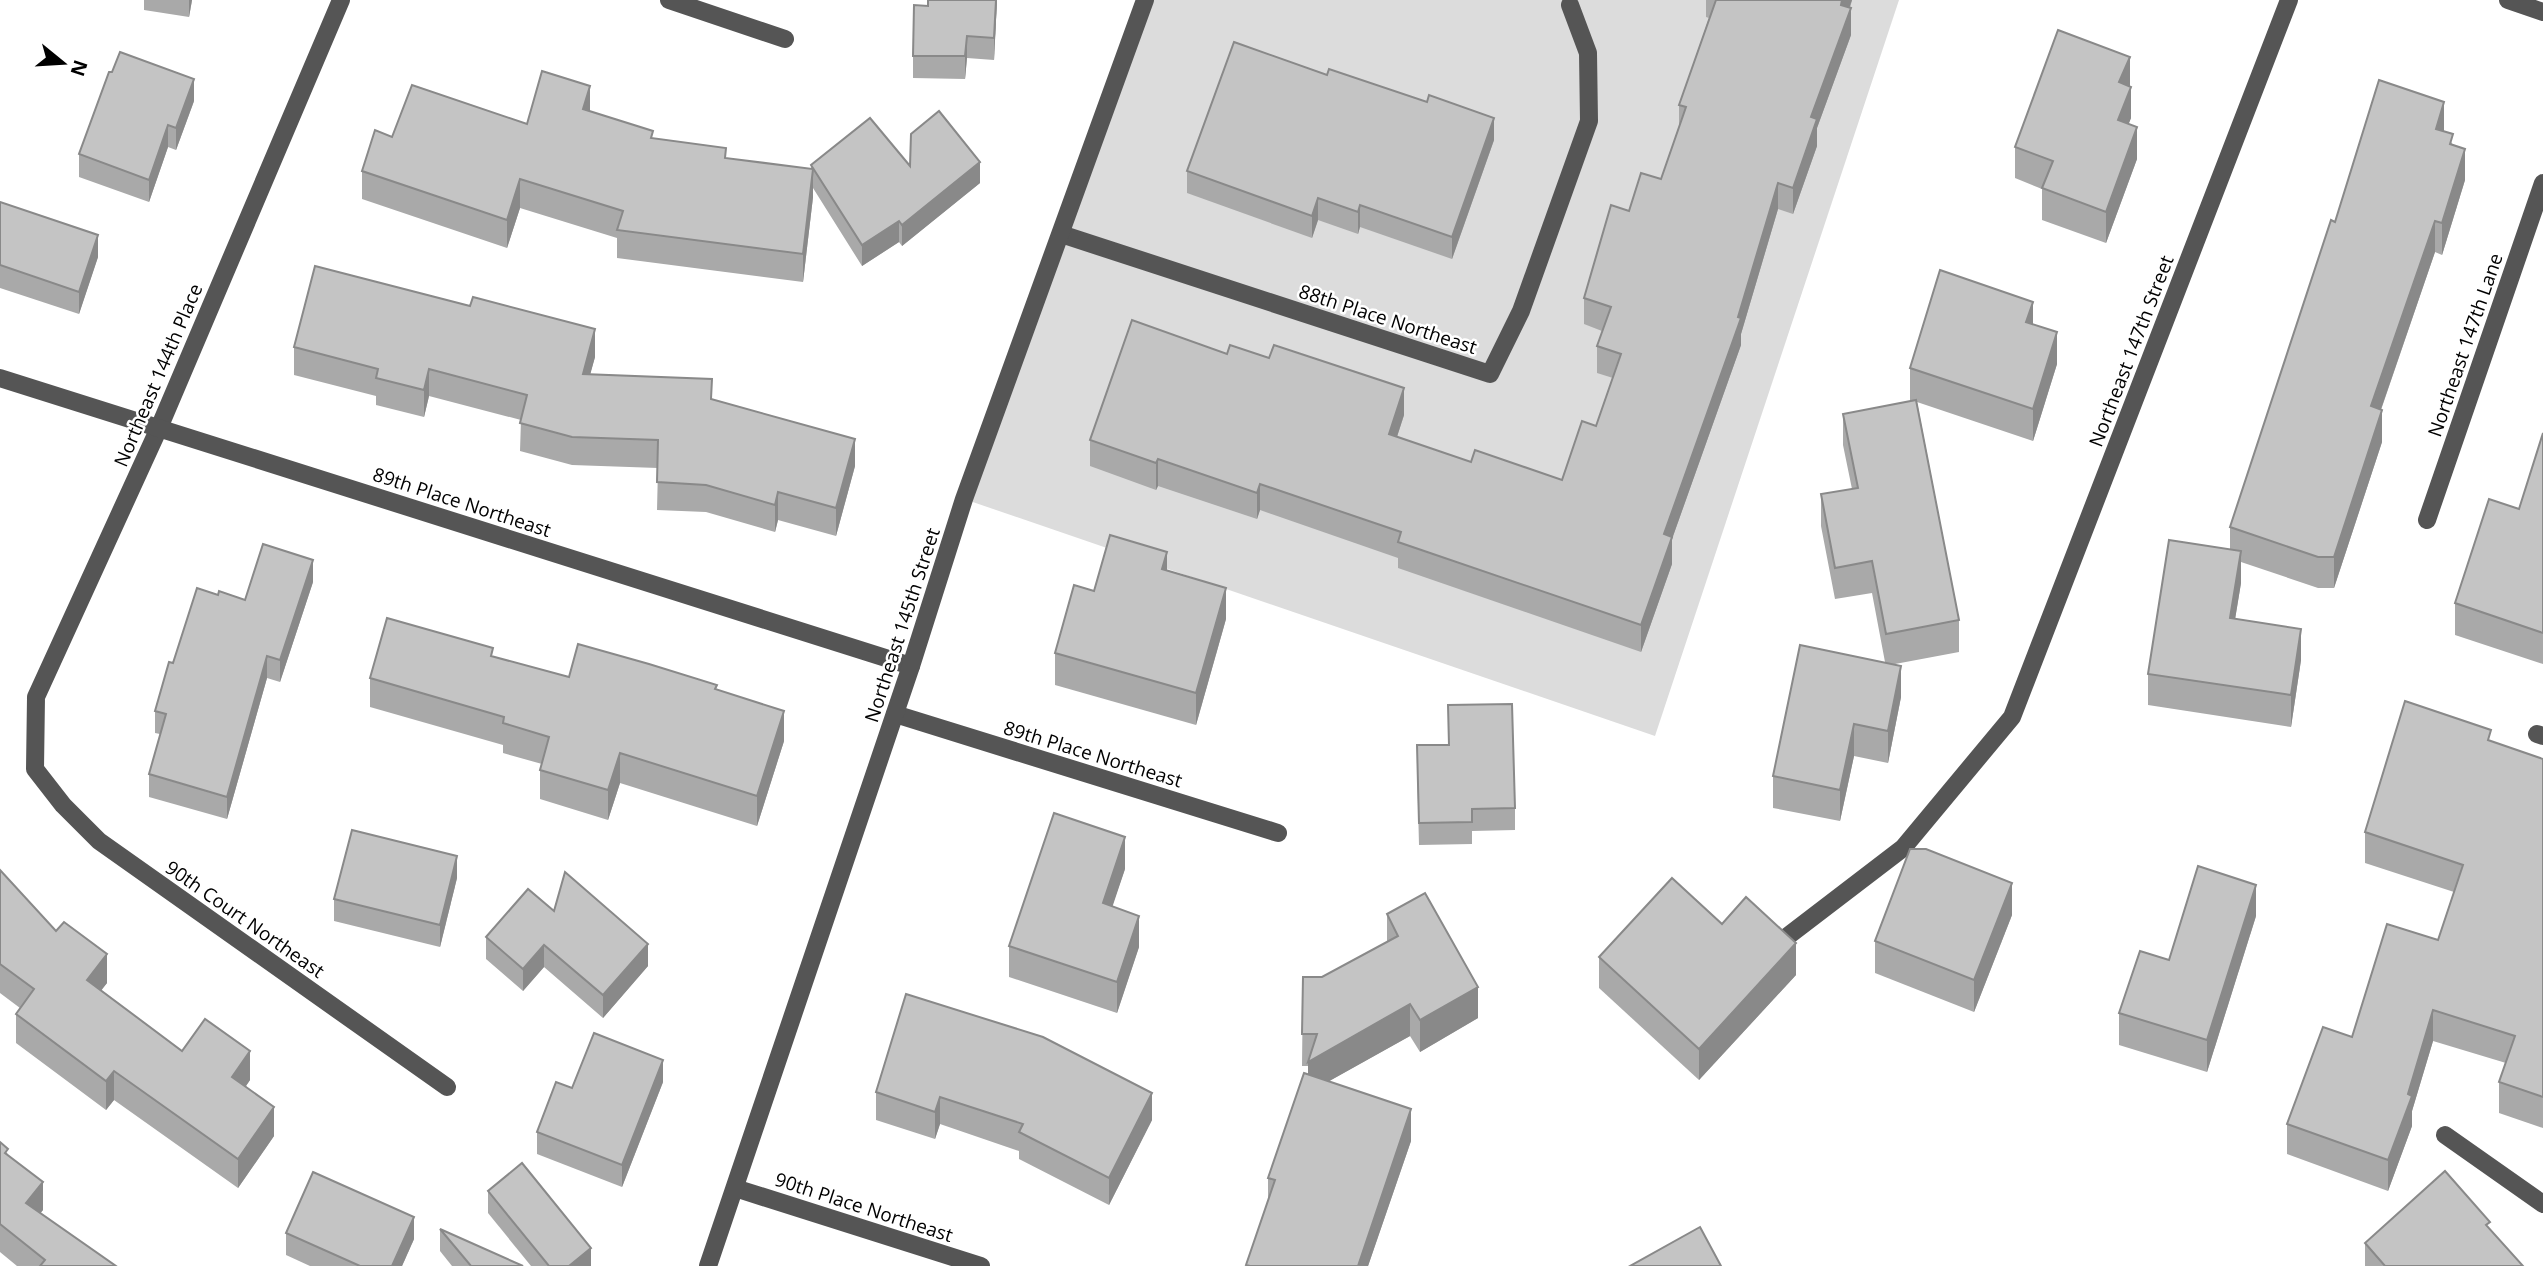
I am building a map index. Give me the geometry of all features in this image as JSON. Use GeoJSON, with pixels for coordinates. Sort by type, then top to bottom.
{"type":"FeatureCollection","features":[{"type":"Feature","properties":{"kind":"street","name":"Northeast 144th Place"},"geometry":{"type":"LineString","coordinates":[[34,769],[36,697],[159,428],[341,0]]}},
{"type":"Feature","properties":{"kind":"street"},"geometry":{"type":"LineString","coordinates":[[669,0],[785,39]]}},
{"type":"Feature","properties":{"kind":"street","name":"Northeast 145th Street"},"geometry":{"type":"LineString","coordinates":[[708,1266],[895,714],[964,499],[1146,0]]}},
{"type":"Feature","properties":{"kind":"street","name":"Northeast 147th Street"},"geometry":{"type":"LineString","coordinates":[[1780,942],[1903,848],[2012,717],[2289,0]]}},
{"type":"Feature","properties":{"kind":"street"},"geometry":{"type":"LineString","coordinates":[[2508,0],[2543,12]]}},
{"type":"Feature","properties":{"kind":"street","name":"88th Place Northeast"},"geometry":{"type":"LineString","coordinates":[[1060,234],[1490,374],[1521,311],[1589,121],[1588,52],[1570,5]]}},
{"type":"Feature","properties":{"kind":"street","name":"Northeast 147th Lane"},"geometry":{"type":"LineString","coordinates":[[2427,520],[2543,183]]}},
{"type":"Feature","properties":{"kind":"street","name":"89th Place Northeast"},"geometry":{"type":"LineString","coordinates":[[0,378],[911,666]]}},
{"type":"Feature","properties":{"kind":"street","name":"89th Place Northeast"},"geometry":{"type":"LineString","coordinates":[[895,714],[1278,834]]}},
{"type":"Feature","properties":{"kind":"street","name":"90th Court Northeast"},"geometry":{"type":"LineString","coordinates":[[34,769],[63,805],[99,841],[447,1087]]}},
{"type":"Feature","properties":{"kind":"street"},"geometry":{"type":"LineString","coordinates":[[2445,1135],[2543,1204]]}},
{"type":"Feature","properties":{"kind":"street","name":"90th Place Northeast"},"geometry":{"type":"LineString","coordinates":[[735,1188],[981,1266]]}},
{"type":"Feature","properties":{"kind":"shaded area"},"geometry":{"type":"Polygon","coordinates":[[[1150,0],[1899,0],[1655,736],[964,499],[1150,0]]]}},
{"type":"Feature","properties":{"kind":"building"},"geometry":{"type":"Polygon","coordinates":[[[928,0],[996,0],[994,38],[967,36],[965,56],[913,56],[914,5],[928,6],[928,0]]]}},
{"type":"Feature","properties":{"kind":"building"},"geometry":{"type":"Polygon","coordinates":[[[1716,0],[1842,0],[1841,5],[1851,8],[1811,117],[1817,119],[1793,188],[1778,183],[1738,317],[1741,318],[1664,534],[1672,537],[1641,625],[1398,542],[1401,532],[1260,484],[1257,493],[1158,459],[1156,463],[1090,440],[1132,320],[1227,354],[1230,345],[1269,358],[1274,345],[1404,388],[1389,434],[1471,462],[1475,450],[1562,480],[1582,421],[1596,426],[1621,354],[1597,346],[1611,307],[1584,298],[1611,205],[1629,211],[1641,173],[1661,179],[1686,107],[1679,105],[1716,0]]]}},
{"type":"Feature","properties":{"kind":"building"},"geometry":{"type":"Polygon","coordinates":[[[2058,30],[2130,57],[2119,82],[2131,87],[2118,120],[2137,127],[2106,212],[2042,188],[2053,161],[2015,147],[2058,30]]]}},
{"type":"Feature","properties":{"kind":"building"},"geometry":{"type":"Polygon","coordinates":[[[1234,42],[1327,75],[1329,69],[1427,102],[1429,95],[1494,118],[1452,237],[1360,205],[1358,212],[1318,198],[1312,216],[1187,171],[1234,42]]]}},
{"type":"Feature","properties":{"kind":"building"},"geometry":{"type":"Polygon","coordinates":[[[120,52],[194,79],[176,128],[168,125],[149,180],[79,154],[109,72],[112,72],[120,52]]]}},
{"type":"Feature","properties":{"kind":"building"},"geometry":{"type":"Polygon","coordinates":[[[542,71],[590,86],[583,109],[653,131],[651,138],[726,148],[725,158],[813,169],[803,254],[617,230],[623,211],[520,179],[507,220],[362,171],[375,130],[392,137],[412,85],[527,124],[542,71]]]}},
{"type":"Feature","properties":{"kind":"building"},"geometry":{"type":"Polygon","coordinates":[[[2379,80],[2444,102],[2436,129],[2453,134],[2450,144],[2465,149],[2442,223],[2435,221],[2371,406],[2382,410],[2334,557],[2318,557],[2230,527],[2331,220],[2335,222],[2379,80]]]}},
{"type":"Feature","properties":{"kind":"building"},"geometry":{"type":"Polygon","coordinates":[[[939,111],[980,162],[902,225],[899,221],[862,245],[811,165],[870,118],[910,166],[911,134],[939,111]]]}},
{"type":"Feature","properties":{"kind":"building"},"geometry":{"type":"Polygon","coordinates":[[[0,202],[98,235],[79,292],[0,265],[0,202]]]}},
{"type":"Feature","properties":{"kind":"building"},"geometry":{"type":"Polygon","coordinates":[[[315,266],[470,306],[473,297],[595,329],[583,374],[712,379],[711,399],[855,439],[836,508],[778,492],[775,505],[706,485],[657,482],[658,440],[572,437],[520,423],[527,395],[429,369],[424,390],[376,378],[378,369],[294,347],[315,266]]]}},
{"type":"Feature","properties":{"kind":"building"},"geometry":{"type":"Polygon","coordinates":[[[1940,270],[2033,302],[2026,322],[2057,332],[2033,409],[1910,368],[1940,270]]]}},
{"type":"Feature","properties":{"kind":"building"},"geometry":{"type":"Polygon","coordinates":[[[1916,400],[1959,620],[1886,634],[1872,561],[1835,568],[1821,494],[1858,488],[1843,414],[1916,400]]]}},
{"type":"Feature","properties":{"kind":"building"},"geometry":{"type":"Polygon","coordinates":[[[2543,433],[2543,633],[2455,603],[2489,499],[2519,509],[2543,433]]]}},
{"type":"Feature","properties":{"kind":"building"},"geometry":{"type":"Polygon","coordinates":[[[1110,535],[1167,552],[1162,569],[1226,588],[1196,693],[1055,653],[1074,585],[1094,591],[1110,535]]]}},
{"type":"Feature","properties":{"kind":"building"},"geometry":{"type":"Polygon","coordinates":[[[2169,540],[2241,551],[2230,618],[2301,629],[2291,695],[2148,674],[2169,540]]]}},
{"type":"Feature","properties":{"kind":"building"},"geometry":{"type":"Polygon","coordinates":[[[263,544],[313,560],[280,660],[267,656],[227,797],[149,774],[166,714],[155,711],[169,662],[173,663],[197,588],[218,595],[219,591],[245,600],[263,544]]]}},
{"type":"Feature","properties":{"kind":"building"},"geometry":{"type":"Polygon","coordinates":[[[387,618],[493,648],[491,656],[569,677],[578,644],[717,685],[715,689],[784,711],[757,796],[620,753],[608,790],[540,770],[549,737],[503,723],[504,717],[370,678],[387,618]]]}},
{"type":"Feature","properties":{"kind":"building"},"geometry":{"type":"Polygon","coordinates":[[[1800,645],[1901,666],[1888,731],[1854,724],[1840,790],[1773,776],[1800,645]]]}},
{"type":"Feature","properties":{"kind":"building"},"geometry":{"type":"Polygon","coordinates":[[[2405,701],[2491,730],[2488,740],[2543,759],[2543,1097],[2499,1082],[2515,1036],[2433,1010],[2408,1094],[2412,1096],[2388,1160],[2287,1124],[2323,1027],[2352,1037],[2387,924],[2438,940],[2463,865],[2365,832],[2405,701]]]}},
{"type":"Feature","properties":{"kind":"building"},"geometry":{"type":"Polygon","coordinates":[[[1512,704],[1515,808],[1472,809],[1472,822],[1419,823],[1417,745],[1449,745],[1448,705],[1512,704]]]}},
{"type":"Feature","properties":{"kind":"building"},"geometry":{"type":"Polygon","coordinates":[[[1054,813],[1125,837],[1103,903],[1139,916],[1117,982],[1009,946],[1054,813]]]}},
{"type":"Feature","properties":{"kind":"building"},"geometry":{"type":"Polygon","coordinates":[[[352,830],[457,856],[440,925],[334,899],[352,830]]]}},
{"type":"Feature","properties":{"kind":"building"},"geometry":{"type":"Polygon","coordinates":[[[1910,849],[1926,849],[2012,883],[1974,980],[1875,941],[1910,849]]]}},
{"type":"Feature","properties":{"kind":"building"},"geometry":{"type":"Polygon","coordinates":[[[2198,866],[2256,885],[2207,1040],[2119,1013],[2140,951],[2169,960],[2198,866]]]}},
{"type":"Feature","properties":{"kind":"building"},"geometry":{"type":"Polygon","coordinates":[[[0,870],[56,931],[64,922],[107,954],[87,980],[182,1051],[205,1019],[250,1051],[232,1077],[274,1107],[238,1159],[114,1071],[106,1081],[16,1014],[34,989],[0,964],[0,870]]]}},
{"type":"Feature","properties":{"kind":"building"},"geometry":{"type":"Polygon","coordinates":[[[565,872],[648,944],[603,995],[544,945],[523,969],[486,937],[528,889],[554,911],[565,872]]]}},
{"type":"Feature","properties":{"kind":"building"},"geometry":{"type":"Polygon","coordinates":[[[1672,878],[1722,924],[1746,897],[1796,943],[1699,1049],[1599,957],[1672,878]]]}},
{"type":"Feature","properties":{"kind":"building"},"geometry":{"type":"Polygon","coordinates":[[[1425,893],[1478,987],[1420,1020],[1410,1004],[1308,1062],[1317,1034],[1302,1034],[1303,977],[1322,977],[1398,936],[1387,914],[1425,893]]]}},
{"type":"Feature","properties":{"kind":"building"},"geometry":{"type":"Polygon","coordinates":[[[906,994],[1043,1037],[1152,1093],[1109,1178],[1019,1132],[1023,1124],[940,1097],[935,1112],[876,1092],[906,994]]]}},
{"type":"Feature","properties":{"kind":"building"},"geometry":{"type":"Polygon","coordinates":[[[594,1033],[663,1060],[622,1165],[537,1132],[556,1082],[572,1088],[594,1033]]]}},
{"type":"Feature","properties":{"kind":"building"},"geometry":{"type":"Polygon","coordinates":[[[1304,1073],[1411,1109],[1358,1266],[1246,1265],[1275,1180],[1268,1178],[1304,1073]]]}},
{"type":"Feature","properties":{"kind":"building"},"geometry":{"type":"Polygon","coordinates":[[[0,1142],[8,1149],[5,1153],[43,1182],[26,1203],[116,1266],[40,1266],[45,1260],[0,1224],[0,1142]]]}},
{"type":"Feature","properties":{"kind":"building"},"geometry":{"type":"Polygon","coordinates":[[[522,1163],[591,1248],[569,1266],[549,1266],[488,1191],[522,1163]]]}},
{"type":"Feature","properties":{"kind":"building"},"geometry":{"type":"Polygon","coordinates":[[[2445,1171],[2490,1222],[2486,1225],[2523,1266],[2385,1266],[2365,1243],[2445,1171]]]}},
{"type":"Feature","properties":{"kind":"building"},"geometry":{"type":"Polygon","coordinates":[[[313,1172],[414,1217],[392,1266],[360,1266],[286,1233],[313,1172]]]}},
{"type":"Feature","properties":{"kind":"building"},"geometry":{"type":"Polygon","coordinates":[[[1700,1227],[1721,1266],[1630,1266],[1700,1227]]]}},
{"type":"Feature","properties":{"kind":"building"},"geometry":{"type":"Polygon","coordinates":[[[440,1229],[523,1266],[471,1266],[440,1229]]]}}]}
